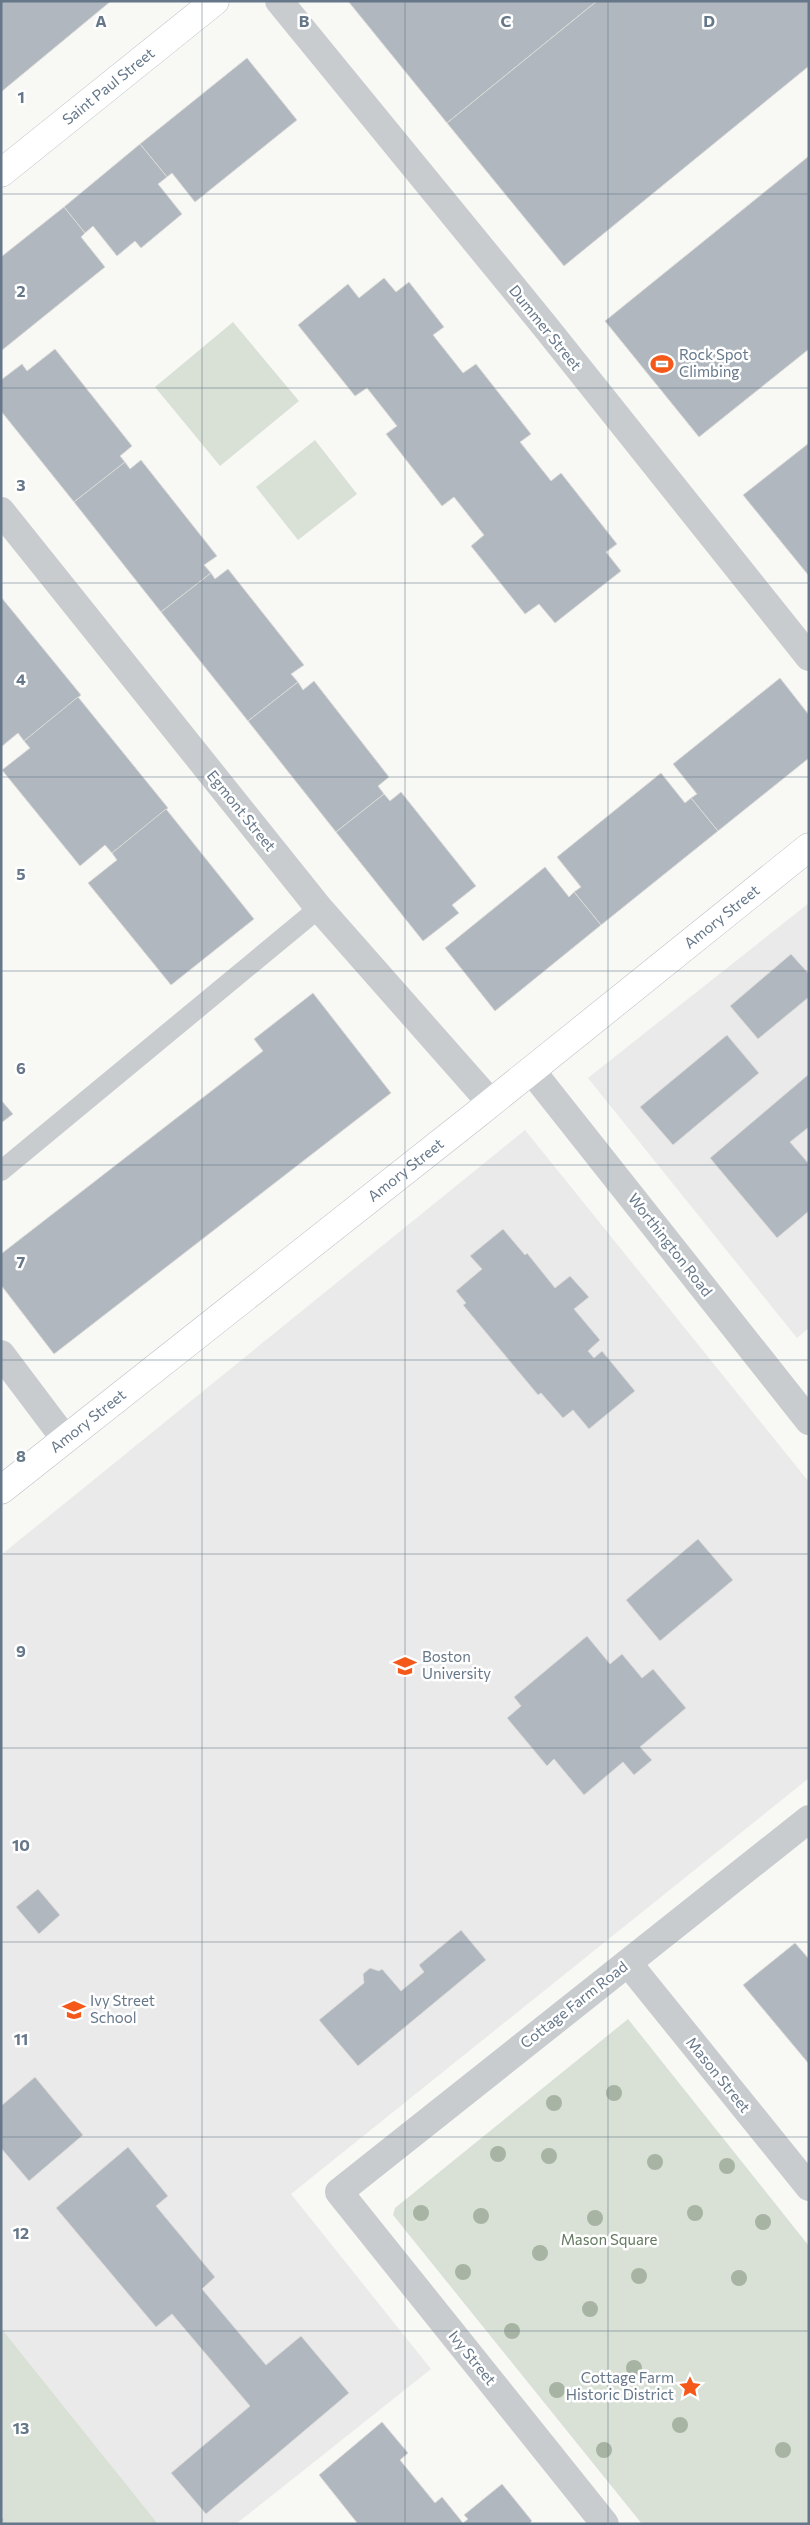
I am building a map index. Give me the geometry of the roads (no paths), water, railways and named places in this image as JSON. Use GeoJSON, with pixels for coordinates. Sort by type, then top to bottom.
{"type":"FeatureCollection","features":[{"type":"Feature","properties":{"kind":"street","name":"Saint Paul Street"},"geometry":{"type":"LineString","coordinates":[[1,173],[214,1]]}},
{"type":"Feature","properties":{"kind":"street","name":"Dummer Street"},"geometry":{"type":"LineString","coordinates":[[279,1],[550,333],[809,657]]}},
{"type":"Feature","properties":{"kind":"street","name":"Egmont Street"},"geometry":{"type":"LineString","coordinates":[[1,511],[320,908],[491,1102]]}},
{"type":"Feature","properties":{"kind":"street","name":"Amory Street"},"geometry":{"type":"LineString","coordinates":[[1,1490],[532,1070],[809,847]]}},
{"type":"Feature","properties":{"kind":"street","name":"Worthington Road"},"geometry":{"type":"LineString","coordinates":[[532,1070],[809,1420]]}},
{"type":"Feature","properties":{"kind":"street"},"geometry":{"type":"LineString","coordinates":[[1,1354],[65,1439]]}},
{"type":"Feature","properties":{"kind":"street","name":"Cottage Farm Road"},"geometry":{"type":"LineString","coordinates":[[340,2192],[809,1819]]}},
{"type":"Feature","properties":{"kind":"street","name":"Mason Street"},"geometry":{"type":"LineString","coordinates":[[628,1963],[809,2187]]}},
{"type":"Feature","properties":{"kind":"street","name":"Ivy Street"},"geometry":{"type":"LineString","coordinates":[[340,2192],[605,2524]]}},
{"type":"Feature","properties":{"kind":"lane"},"geometry":{"type":"LineString","coordinates":[[1,1171],[320,908]]}},
{"type":"Feature","properties":{"kind":"place","name":"Rock Spot Climbing"},"geometry":{"type":"Point","coordinates":[662,364]}},
{"type":"Feature","properties":{"kind":"place","name":"Boston University"},"geometry":{"type":"Point","coordinates":[405,1666]}},
{"type":"Feature","properties":{"kind":"place","name":"Ivy Street School"},"geometry":{"type":"Point","coordinates":[74,2010]}},
{"type":"Feature","properties":{"kind":"place","name":"Cottage Farm Historic District"},"geometry":{"type":"Point","coordinates":[690,2387]}},
{"type":"Feature","properties":{"kind":"park label","name":"Mason Square"},"geometry":{"type":"Point","coordinates":[609,2240]}}]}
